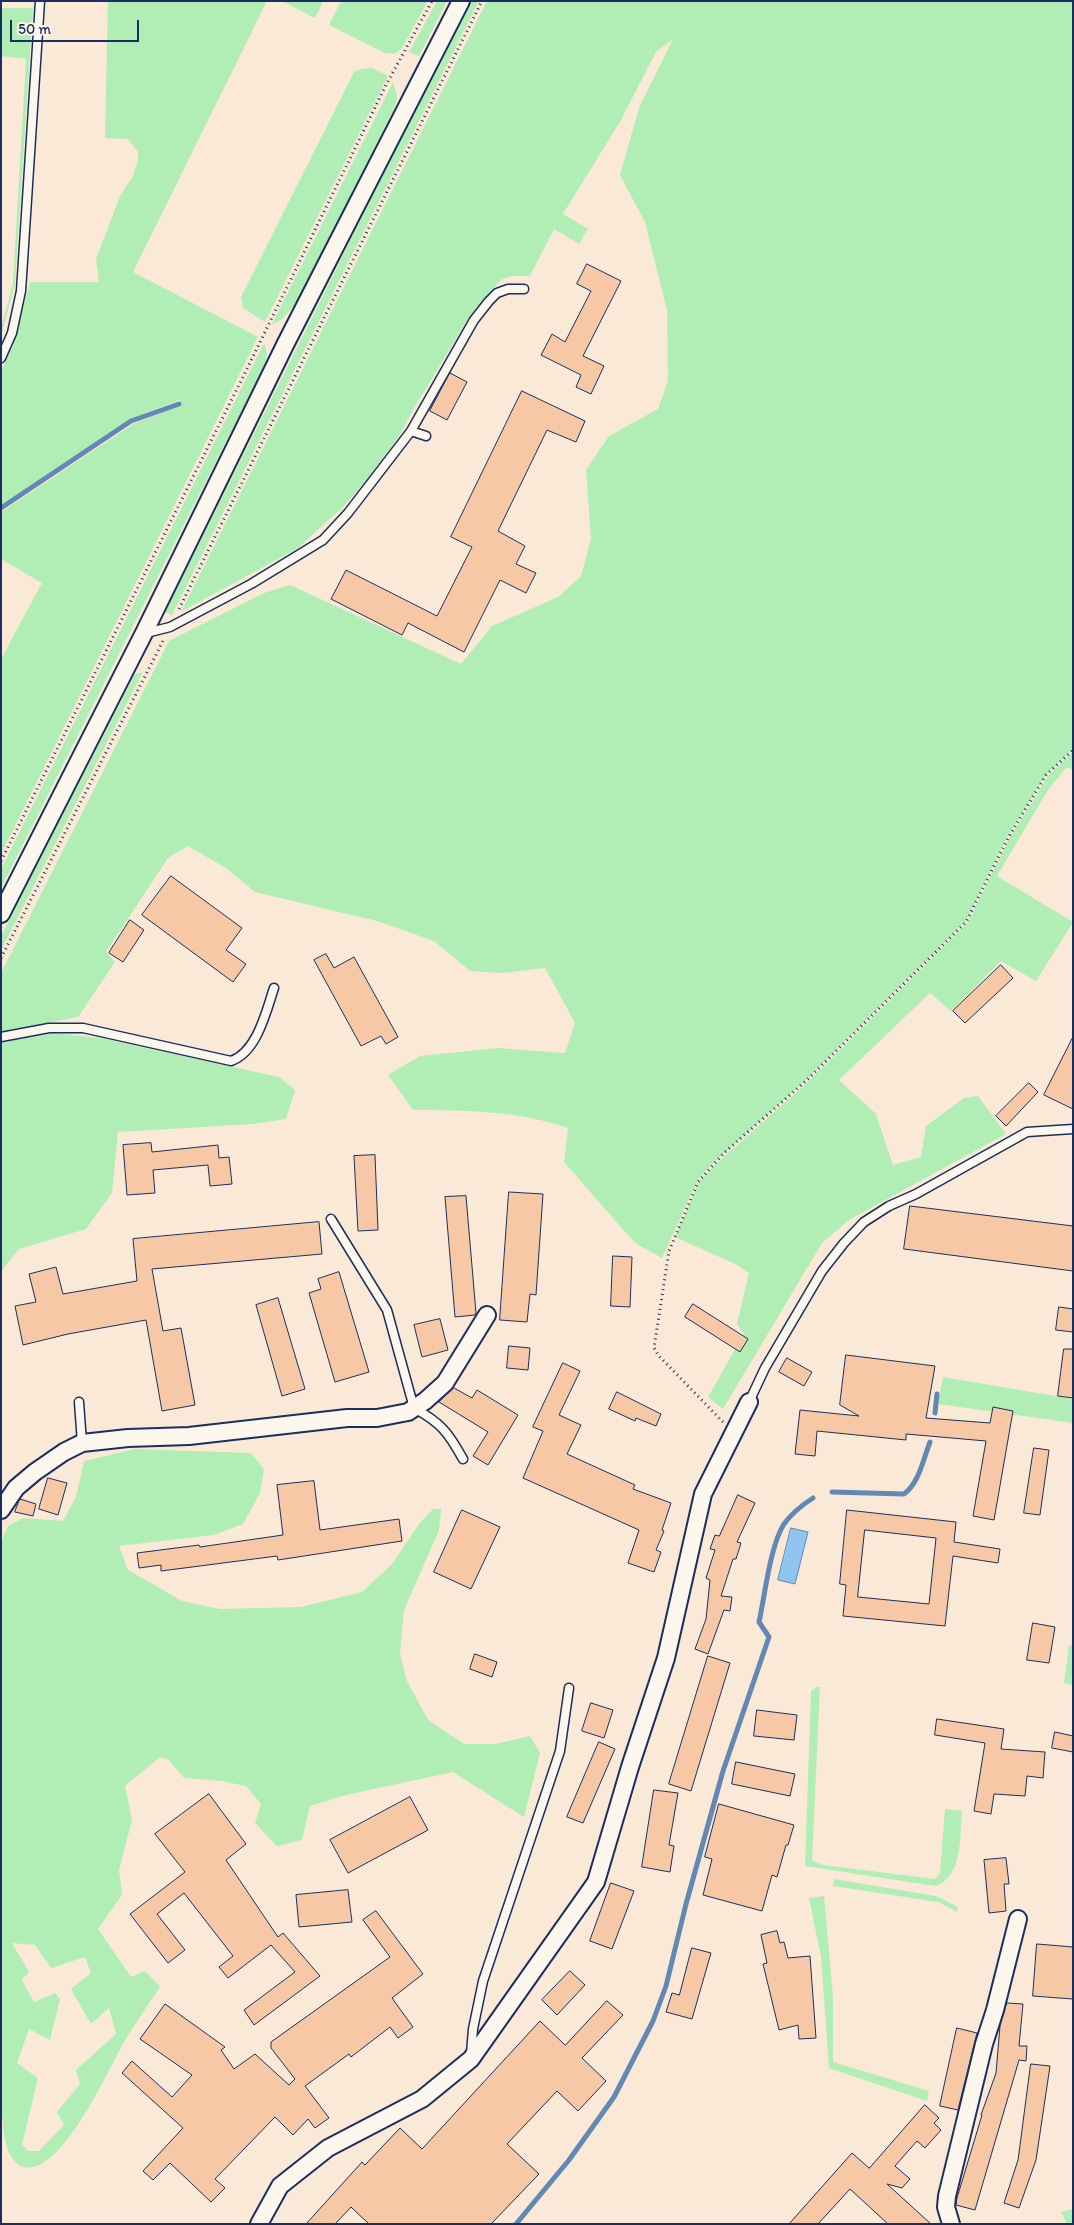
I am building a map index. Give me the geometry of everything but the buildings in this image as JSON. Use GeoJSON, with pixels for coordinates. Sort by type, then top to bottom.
{"type":"FeatureCollection","features":[{"type":"Feature","properties":{"kind":"street"},"geometry":{"type":"LineString","coordinates":[[1,914],[144,633],[286,344],[461,1]]}},
{"type":"Feature","properties":{"kind":"street"},"geometry":{"type":"LineString","coordinates":[[1,1510],[16,1488],[35,1472],[64,1452],[82,1443],[128,1438],[189,1436],[347,1418],[376,1418],[408,1412],[425,1401],[444,1382],[487,1315]]}},
{"type":"Feature","properties":{"kind":"street"},"geometry":{"type":"LineString","coordinates":[[259,2224],[280,2186],[328,2148],[422,2099],[471,2060],[596,1882],[630,1767],[666,1658],[703,1494],[749,1402]]}},
{"type":"Feature","properties":{"kind":"street"},"geometry":{"type":"LineString","coordinates":[[951,2224],[946,2207],[947,2196],[984,2044],[996,2010],[1018,1919]]}},
{"type":"Feature","properties":{"kind":"lane"},"geometry":{"type":"LineString","coordinates":[[1,358],[12,333],[22,282],[40,1]]}},
{"type":"Feature","properties":{"kind":"lane"},"geometry":{"type":"LineString","coordinates":[[144,633],[170,627],[251,584],[323,540],[348,513],[411,431],[474,320],[488,301],[497,293],[508,289],[524,289]]}},
{"type":"Feature","properties":{"kind":"lane"},"geometry":{"type":"LineString","coordinates":[[411,431],[426,436]]}},
{"type":"Feature","properties":{"kind":"lane"},"geometry":{"type":"LineString","coordinates":[[1,1037],[49,1028],[83,1028],[231,1061],[240,1058],[256,1034],[265,1016],[274,988]]}},
{"type":"Feature","properties":{"kind":"lane"},"geometry":{"type":"LineString","coordinates":[[749,1402],[765,1368],[822,1271],[844,1243],[864,1222],[889,1206],[916,1194],[1027,1132],[1073,1130]]}},
{"type":"Feature","properties":{"kind":"lane"},"geometry":{"type":"LineString","coordinates":[[331,1219],[387,1310],[414,1408],[437,1421],[452,1438],[463,1459]]}},
{"type":"Feature","properties":{"kind":"lane"},"geometry":{"type":"LineString","coordinates":[[79,1402],[82,1443]]}},
{"type":"Feature","properties":{"kind":"lane"},"geometry":{"type":"LineString","coordinates":[[471,2060],[473,2029],[484,1981],[560,1751],[569,1688]]}},
{"type":"Feature","properties":{"kind":"path"},"geometry":{"type":"LineString","coordinates":[[1,861],[239,386],[386,85],[432,1]]}},
{"type":"Feature","properties":{"kind":"path"},"geometry":{"type":"LineString","coordinates":[[1,958],[170,627],[482,1]]}},
{"type":"Feature","properties":{"kind":"path"},"geometry":{"type":"LineString","coordinates":[[734,1433],[687,1387],[654,1348],[669,1251],[698,1182],[725,1152],[807,1080],[966,922],[1008,838],[1046,775],[1073,750]]}},
{"type":"Feature","properties":{"kind":"green space"},"geometry":{"type":"Polygon","coordinates":[[[108,1],[267,1],[133,272],[258,337],[1,854],[1,659],[42,583],[1,559],[1,512],[135,423],[182,405],[180,400],[130,419],[1,506],[1,370],[13,346],[30,282],[99,282],[96,259],[120,196],[133,176],[138,160],[138,152],[128,139],[105,138],[108,1]]]}},
{"type":"Feature","properties":{"kind":"green space"},"geometry":{"type":"Polygon","coordinates":[[[282,1],[323,1],[315,18],[282,1]]]}},
{"type":"Feature","properties":{"kind":"green space"},"geometry":{"type":"Polygon","coordinates":[[[341,1],[428,1],[402,48],[394,54],[385,53],[329,25],[341,1]]]}},
{"type":"Feature","properties":{"kind":"green space"},"geometry":{"type":"Polygon","coordinates":[[[437,1],[447,1],[419,56],[409,52],[437,1]]]}},
{"type":"Feature","properties":{"kind":"green space"},"geometry":{"type":"Polygon","coordinates":[[[470,1],[479,1],[172,615],[165,612],[470,1]]]}},
{"type":"Feature","properties":{"kind":"green space"},"geometry":{"type":"Polygon","coordinates":[[[487,1],[1073,1],[1073,749],[1046,775],[1007,837],[966,921],[807,1079],[712,1164],[697,1181],[662,1258],[635,1243],[564,1162],[568,1128],[549,1122],[511,1115],[453,1110],[413,1110],[388,1075],[420,1056],[498,1048],[565,1053],[575,1023],[545,968],[502,973],[470,971],[434,941],[377,921],[255,892],[226,868],[188,846],[168,858],[106,952],[115,962],[78,1017],[1,1032],[1,973],[169,641],[264,593],[290,585],[461,664],[492,626],[558,597],[581,576],[591,539],[586,470],[609,436],[658,409],[668,381],[667,310],[645,222],[620,175],[639,108],[673,39],[656,52],[621,120],[563,214],[588,229],[579,244],[554,229],[530,276],[513,276],[502,279],[492,289],[471,314],[401,433],[367,480],[342,508],[298,548],[181,612],[487,1]]]}},
{"type":"Feature","properties":{"kind":"green space"},"geometry":{"type":"Polygon","coordinates":[[[1,8],[33,8],[15,284],[1,335],[1,328],[13,284],[26,59],[1,56],[1,8]]]}},
{"type":"Feature","properties":{"kind":"green space"},"geometry":{"type":"Polygon","coordinates":[[[372,68],[388,76],[265,322],[243,308],[241,297],[354,72],[372,68]]]}},
{"type":"Feature","properties":{"kind":"green space"},"geometry":{"type":"Polygon","coordinates":[[[393,82],[397,96],[396,104],[296,304],[281,320],[272,324],[393,82]]]}},
{"type":"Feature","properties":{"kind":"green space"},"geometry":{"type":"Polygon","coordinates":[[[264,343],[267,353],[266,362],[1,888],[1,869],[264,343]]]}},
{"type":"Feature","properties":{"kind":"green space"},"geometry":{"type":"Polygon","coordinates":[[[143,672],[1,950],[1,936],[135,674],[143,672]]]}},
{"type":"Feature","properties":{"kind":"green space"},"geometry":{"type":"Polygon","coordinates":[[[1073,752],[1073,770],[1067,767],[1048,790],[997,876],[1073,922],[1036,981],[1001,961],[951,1011],[930,993],[839,1080],[876,1114],[893,1165],[921,1157],[926,1126],[964,1098],[978,1096],[1006,1134],[849,1220],[822,1243],[723,1409],[708,1397],[744,1334],[737,1324],[749,1273],[735,1264],[675,1237],[699,1182],[714,1166],[809,1081],[968,922],[1009,839],[1048,776],[1073,752]]]}},
{"type":"Feature","properties":{"kind":"green space"},"geometry":{"type":"Polygon","coordinates":[[[54,1033],[100,1038],[279,1077],[295,1090],[286,1119],[253,1124],[118,1132],[112,1193],[86,1229],[19,1249],[1,1271],[1,1041],[54,1033]]]}},
{"type":"Feature","properties":{"kind":"green space"},"geometry":{"type":"Polygon","coordinates":[[[943,1377],[1073,1399],[1073,1423],[938,1404],[943,1377]]]}},
{"type":"Feature","properties":{"kind":"green space"},"geometry":{"type":"Polygon","coordinates":[[[135,1449],[251,1453],[264,1469],[260,1493],[243,1524],[214,1535],[119,1546],[128,1570],[182,1601],[220,1609],[301,1607],[362,1592],[392,1564],[419,1524],[433,1509],[441,1509],[439,1530],[404,1610],[400,1654],[407,1681],[428,1720],[464,1744],[495,1744],[530,1736],[540,1753],[524,1817],[453,1772],[346,1795],[310,1806],[302,1840],[277,1846],[255,1823],[261,1804],[246,1786],[221,1781],[184,1778],[169,1760],[160,1757],[125,1786],[132,1820],[119,1870],[122,1895],[98,1929],[131,1977],[145,1971],[160,1987],[128,2035],[95,2096],[68,2138],[53,2155],[39,2165],[24,2167],[14,2160],[9,2152],[4,2137],[2,2113],[1,1542],[8,1526],[23,1518],[63,1521],[76,1497],[84,1461],[135,1449]],[[12,1943],[29,1972],[22,1980],[34,2002],[55,1993],[60,1999],[50,2040],[29,2029],[17,2063],[38,2078],[22,2145],[28,2151],[39,2151],[64,2125],[57,2112],[80,2084],[76,2070],[116,2034],[109,2008],[91,2024],[71,1989],[91,1973],[85,1957],[51,1968],[35,1945],[12,1943]]]}},
{"type":"Feature","properties":{"kind":"green space"},"geometry":{"type":"Polygon","coordinates":[[[1069,1645],[1073,1646],[1073,1685],[1064,1683],[1069,1645]]]}},
{"type":"Feature","properties":{"kind":"green space"},"geometry":{"type":"Polygon","coordinates":[[[820,1687],[812,1860],[823,1865],[935,1879],[940,1873],[945,1809],[962,1811],[958,1854],[951,1874],[944,1881],[935,1886],[805,1866],[811,1691],[820,1687]]]}},
{"type":"Feature","properties":{"kind":"green space"},"geometry":{"type":"Polygon","coordinates":[[[834,1879],[936,1896],[958,1907],[957,1912],[938,1902],[833,1886],[834,1879]]]}},
{"type":"Feature","properties":{"kind":"green space"},"geometry":{"type":"Polygon","coordinates":[[[824,1896],[833,1997],[833,2062],[929,2091],[927,2101],[829,2068],[821,1957],[809,1898],[824,1896]]]}},
{"type":"Feature","properties":{"kind":"green space"},"geometry":{"type":"Polygon","coordinates":[[[1073,2209],[1073,2224],[1067,2224],[1061,2212],[1073,2209]]]}},
{"type":"Feature","properties":{"kind":"water"},"geometry":{"type":"Polygon","coordinates":[[[791,1528],[808,1532],[795,1584],[778,1580],[791,1528]]]}},
{"type":"Feature","properties":{"kind":"waterway"},"geometry":{"type":"LineString","coordinates":[[1,508],[131,421],[179,404]]}},
{"type":"Feature","properties":{"kind":"waterway"},"geometry":{"type":"LineString","coordinates":[[935,1413],[937,1394]]}},
{"type":"Feature","properties":{"kind":"waterway"},"geometry":{"type":"LineString","coordinates":[[832,1492],[904,1494],[917,1477],[930,1442]]}},
{"type":"Feature","properties":{"kind":"waterway"},"geometry":{"type":"LineString","coordinates":[[516,2224],[569,2160],[614,2097],[653,2021],[666,1986],[686,1904],[723,1771],[769,1637],[759,1622],[768,1571],[775,1545],[779,1533],[787,1520],[813,1498]]}}]}
